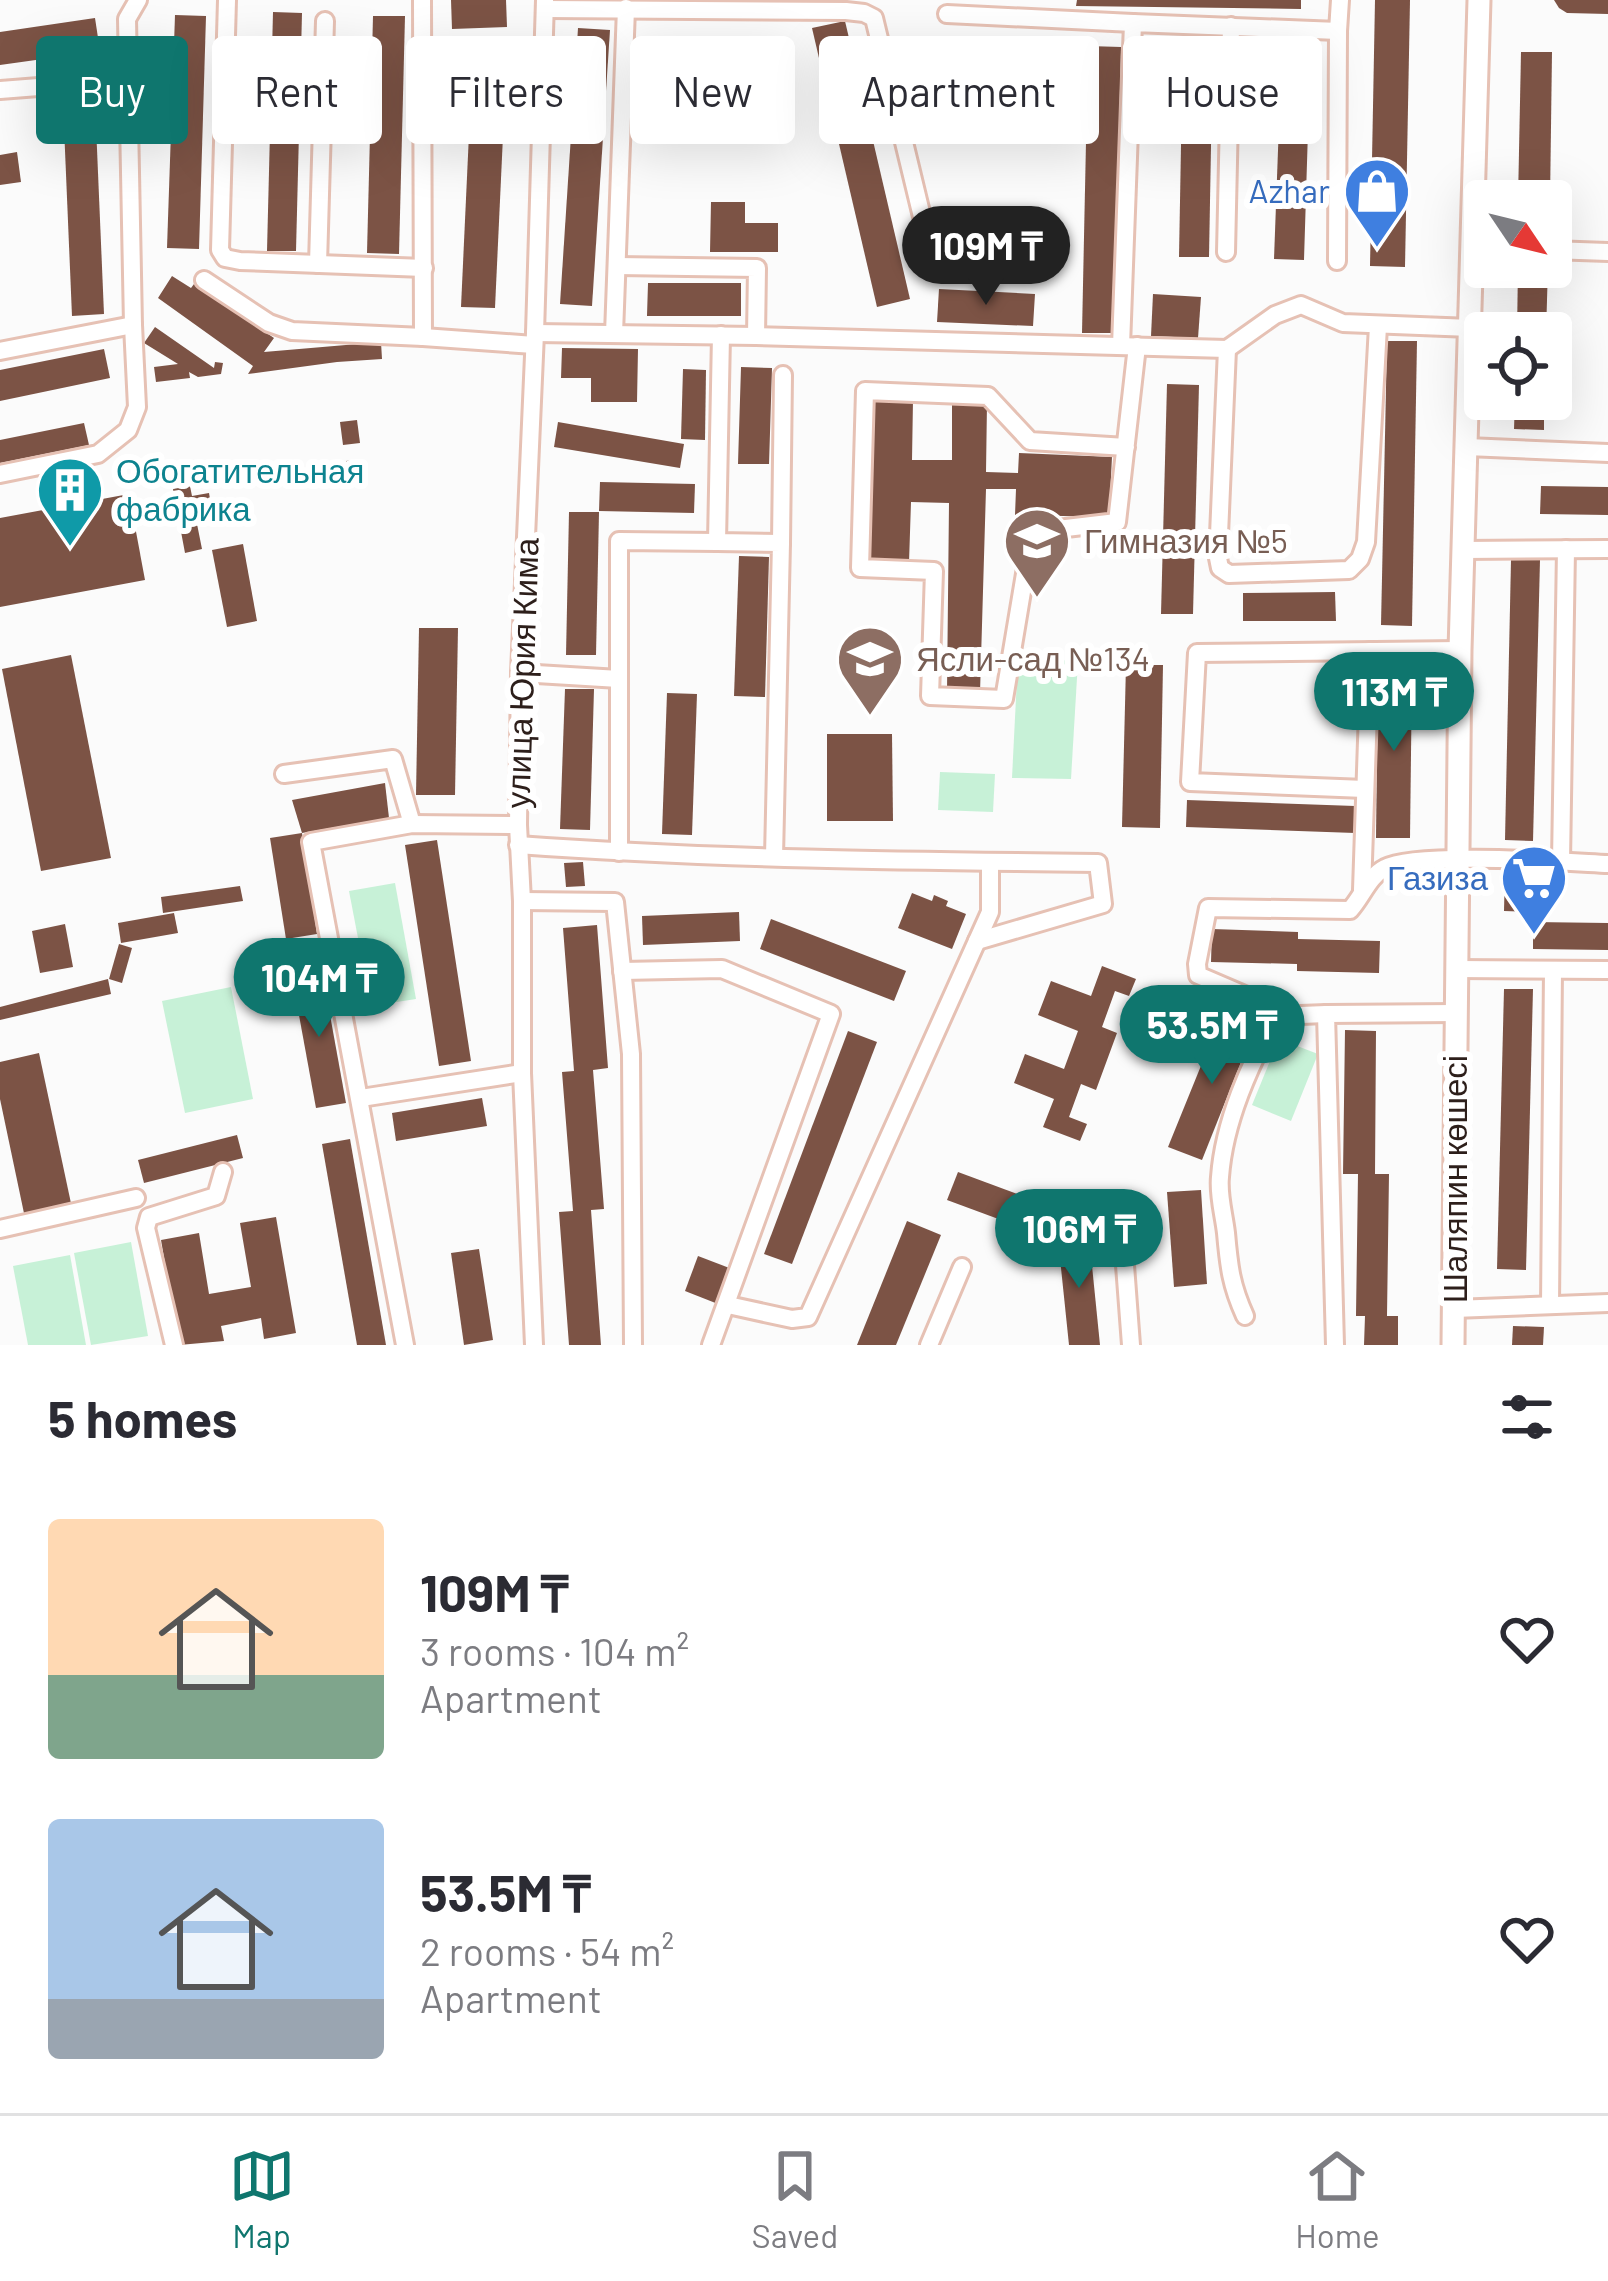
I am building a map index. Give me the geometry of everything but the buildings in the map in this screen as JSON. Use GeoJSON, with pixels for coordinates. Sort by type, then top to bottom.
{"type":"FeatureCollection","features":[{"type":"Feature","properties":{"kind":"main road"},"geometry":{"type":"LineString","coordinates":[[1479,0],[1479,180]]}},
{"type":"Feature","properties":{"kind":"main road"},"geometry":{"type":"LineString","coordinates":[[1456,969],[1468,420]]}},
{"type":"Feature","properties":{"kind":"main road","name":"Шаляпин көшесі"},"geometry":{"type":"LineString","coordinates":[[1454,1345],[1456,969]]}},
{"type":"Feature","properties":{"kind":"street"},"geometry":{"type":"LineString","coordinates":[[127,36],[127,19],[138,0]]}},
{"type":"Feature","properties":{"kind":"street"},"geometry":{"type":"LineString","coordinates":[[227,0],[220,250],[225,258],[424,268]]}},
{"type":"Feature","properties":{"kind":"street"},"geometry":{"type":"LineString","coordinates":[[422,0],[423,337]]}},
{"type":"Feature","properties":{"kind":"street"},"geometry":{"type":"LineString","coordinates":[[1336,261],[1340,0]]}},
{"type":"Feature","properties":{"kind":"street"},"geometry":{"type":"LineString","coordinates":[[545,4],[846,10],[874,18],[931,254],[944,265],[1041,271]]}},
{"type":"Feature","properties":{"kind":"street","name":"улица Юрия Кима"},"geometry":{"type":"LineString","coordinates":[[534,1345],[518,825],[545,4]]}},
{"type":"Feature","properties":{"kind":"street"},"geometry":{"type":"LineString","coordinates":[[614,334],[626,8]]}},
{"type":"Feature","properties":{"kind":"street"},"geometry":{"type":"LineString","coordinates":[[947,14],[1337,31]]}},
{"type":"Feature","properties":{"kind":"street"},"geometry":{"type":"LineString","coordinates":[[318,264],[326,21]]}},
{"type":"Feature","properties":{"kind":"street"},"geometry":{"type":"LineString","coordinates":[[1126,447],[1030,441],[988,396],[865,391],[860,568],[934,572],[930,696],[1004,699],[1032,532],[1118,522],[1126,447],[1129,346],[1132,23]]}},
{"type":"Feature","properties":{"kind":"street"},"geometry":{"type":"LineString","coordinates":[[1226,252],[1231,26]]}},
{"type":"Feature","properties":{"kind":"street"},"geometry":{"type":"LineString","coordinates":[[0,90],[36,87]]}},
{"type":"Feature","properties":{"kind":"street"},"geometry":{"type":"LineString","coordinates":[[0,474],[98,454],[128,430],[137,407],[129,144]]}},
{"type":"Feature","properties":{"kind":"street"},"geometry":{"type":"LineString","coordinates":[[1572,251],[1608,252]]}},
{"type":"Feature","properties":{"kind":"street"},"geometry":{"type":"LineString","coordinates":[[617,266],[757,268],[756,336]]}},
{"type":"Feature","properties":{"kind":"street"},"geometry":{"type":"LineString","coordinates":[[204,280],[269,323],[292,332],[423,337],[721,335],[1227,349],[1274,315],[1301,305],[1343,323],[1464,328]]}},
{"type":"Feature","properties":{"kind":"street"},"geometry":{"type":"LineString","coordinates":[[0,351],[133,325]]}},
{"type":"Feature","properties":{"kind":"street"},"geometry":{"type":"LineString","coordinates":[[1227,349],[1220,568],[1229,574],[1349,570],[1360,559],[1366,542],[1378,326]]}},
{"type":"Feature","properties":{"kind":"street"},"geometry":{"type":"LineString","coordinates":[[716,542],[721,335]]}},
{"type":"Feature","properties":{"kind":"street"},"geometry":{"type":"LineString","coordinates":[[774,857],[783,375]]}},
{"type":"Feature","properties":{"kind":"street"},"geometry":{"type":"LineString","coordinates":[[1467,447],[1608,453]]}},
{"type":"Feature","properties":{"kind":"street"},"geometry":{"type":"LineString","coordinates":[[619,852],[619,541],[781,543]]}},
{"type":"Feature","properties":{"kind":"street"},"geometry":{"type":"LineString","coordinates":[[1561,862],[1566,549]]}},
{"type":"Feature","properties":{"kind":"street"},"geometry":{"type":"LineString","coordinates":[[1463,550],[1608,549]]}},
{"type":"Feature","properties":{"kind":"street"},"geometry":{"type":"LineString","coordinates":[[1365,789],[1190,782],[1197,653],[1460,650]]}},
{"type":"Feature","properties":{"kind":"street"},"geometry":{"type":"LineString","coordinates":[[1362,897],[1370,651]]}},
{"type":"Feature","properties":{"kind":"street"},"geometry":{"type":"LineString","coordinates":[[520,673],[619,679]]}},
{"type":"Feature","properties":{"kind":"street"},"geometry":{"type":"LineString","coordinates":[[284,774],[393,760],[412,824]]}},
{"type":"Feature","properties":{"kind":"street"},"geometry":{"type":"LineString","coordinates":[[405,1345],[311,842],[412,824],[518,825]]}},
{"type":"Feature","properties":{"kind":"street"},"geometry":{"type":"LineString","coordinates":[[518,845],[774,857],[1098,863],[1102,904],[977,940]]}},
{"type":"Feature","properties":{"kind":"street"},"geometry":{"type":"LineString","coordinates":[[728,1305],[792,1319],[808,1317],[990,912],[990,862]]}},
{"type":"Feature","properties":{"kind":"street"},"geometry":{"type":"LineString","coordinates":[[1456,1012],[1276,1016],[1254,999],[1198,975],[1196,964],[1208,908],[1350,910],[1374,876],[1388,866],[1408,862],[1608,864]]}},
{"type":"Feature","properties":{"kind":"street"},"geometry":{"type":"LineString","coordinates":[[522,902],[615,902],[631,1054],[633,1345]]}},
{"type":"Feature","properties":{"kind":"street"},"geometry":{"type":"LineString","coordinates":[[622,970],[722,969],[831,1014],[711,1345]]}},
{"type":"Feature","properties":{"kind":"street"},"geometry":{"type":"LineString","coordinates":[[1456,969],[1608,970]]}},
{"type":"Feature","properties":{"kind":"street"},"geometry":{"type":"LineString","coordinates":[[1550,1305],[1553,970]]}},
{"type":"Feature","properties":{"kind":"street"},"geometry":{"type":"LineString","coordinates":[[1326,1014],[1334,1345]]}},
{"type":"Feature","properties":{"kind":"street"},"geometry":{"type":"LineString","coordinates":[[1245,1316],[1231,1284],[1220,1178],[1226,1136],[1241,1092],[1276,1016]]}},
{"type":"Feature","properties":{"kind":"street"},"geometry":{"type":"LineString","coordinates":[[361,1098],[522,1072]]}},
{"type":"Feature","properties":{"kind":"street"},"geometry":{"type":"LineString","coordinates":[[174,1345],[146,1228],[149,1217],[216,1196],[223,1172]]}},
{"type":"Feature","properties":{"kind":"street"},"geometry":{"type":"LineString","coordinates":[[0,1229],[136,1198]]}},
{"type":"Feature","properties":{"kind":"street"},"geometry":{"type":"LineString","coordinates":[[1121,1212],[1131,1345]]}},
{"type":"Feature","properties":{"kind":"street"},"geometry":{"type":"LineString","coordinates":[[929,1345],[962,1267]]}},
{"type":"Feature","properties":{"kind":"street"},"geometry":{"type":"LineString","coordinates":[[1454,1309],[1608,1303]]}},
{"type":"Feature","properties":{"kind":"green space"},"geometry":{"type":"Polygon","coordinates":[[[1018,658],[1078,661],[1071,779],[1012,778],[1018,658]]]}},
{"type":"Feature","properties":{"kind":"green space"},"geometry":{"type":"Polygon","coordinates":[[[940,772],[995,774],[993,812],[938,810],[940,772]]]}},
{"type":"Feature","properties":{"kind":"green space"},"geometry":{"type":"Polygon","coordinates":[[[395,883],[416,999],[371,1006],[349,891],[395,883]]]}},
{"type":"Feature","properties":{"kind":"green space"},"geometry":{"type":"Polygon","coordinates":[[[231,987],[253,1099],[185,1113],[162,1001],[231,987]]]}},
{"type":"Feature","properties":{"kind":"green space"},"geometry":{"type":"Polygon","coordinates":[[[1279,1039],[1318,1054],[1291,1121],[1252,1105],[1279,1039]]]}},
{"type":"Feature","properties":{"kind":"green space"},"geometry":{"type":"Polygon","coordinates":[[[131,1242],[148,1336],[91,1345],[74,1253],[131,1242]]]}},
{"type":"Feature","properties":{"kind":"green space"},"geometry":{"type":"Polygon","coordinates":[[[70,1255],[86,1345],[28,1345],[13,1266],[70,1255]]]}},
{"type":"Feature","properties":{"kind":"place","name":"Azhar"},"geometry":{"type":"Point","coordinates":[1377,250]}},
{"type":"Feature","properties":{"kind":"place","name":"Обогатительная фабрика"},"geometry":{"type":"Point","coordinates":[70,549]}},
{"type":"Feature","properties":{"kind":"place","name":"Гимназия №5"},"geometry":{"type":"Point","coordinates":[1037,600]}},
{"type":"Feature","properties":{"kind":"place","name":"Ясли-сад №134"},"geometry":{"type":"Point","coordinates":[870,718]}},
{"type":"Feature","properties":{"kind":"place","name":"Газиза"},"geometry":{"type":"Point","coordinates":[1534,937]}}]}
